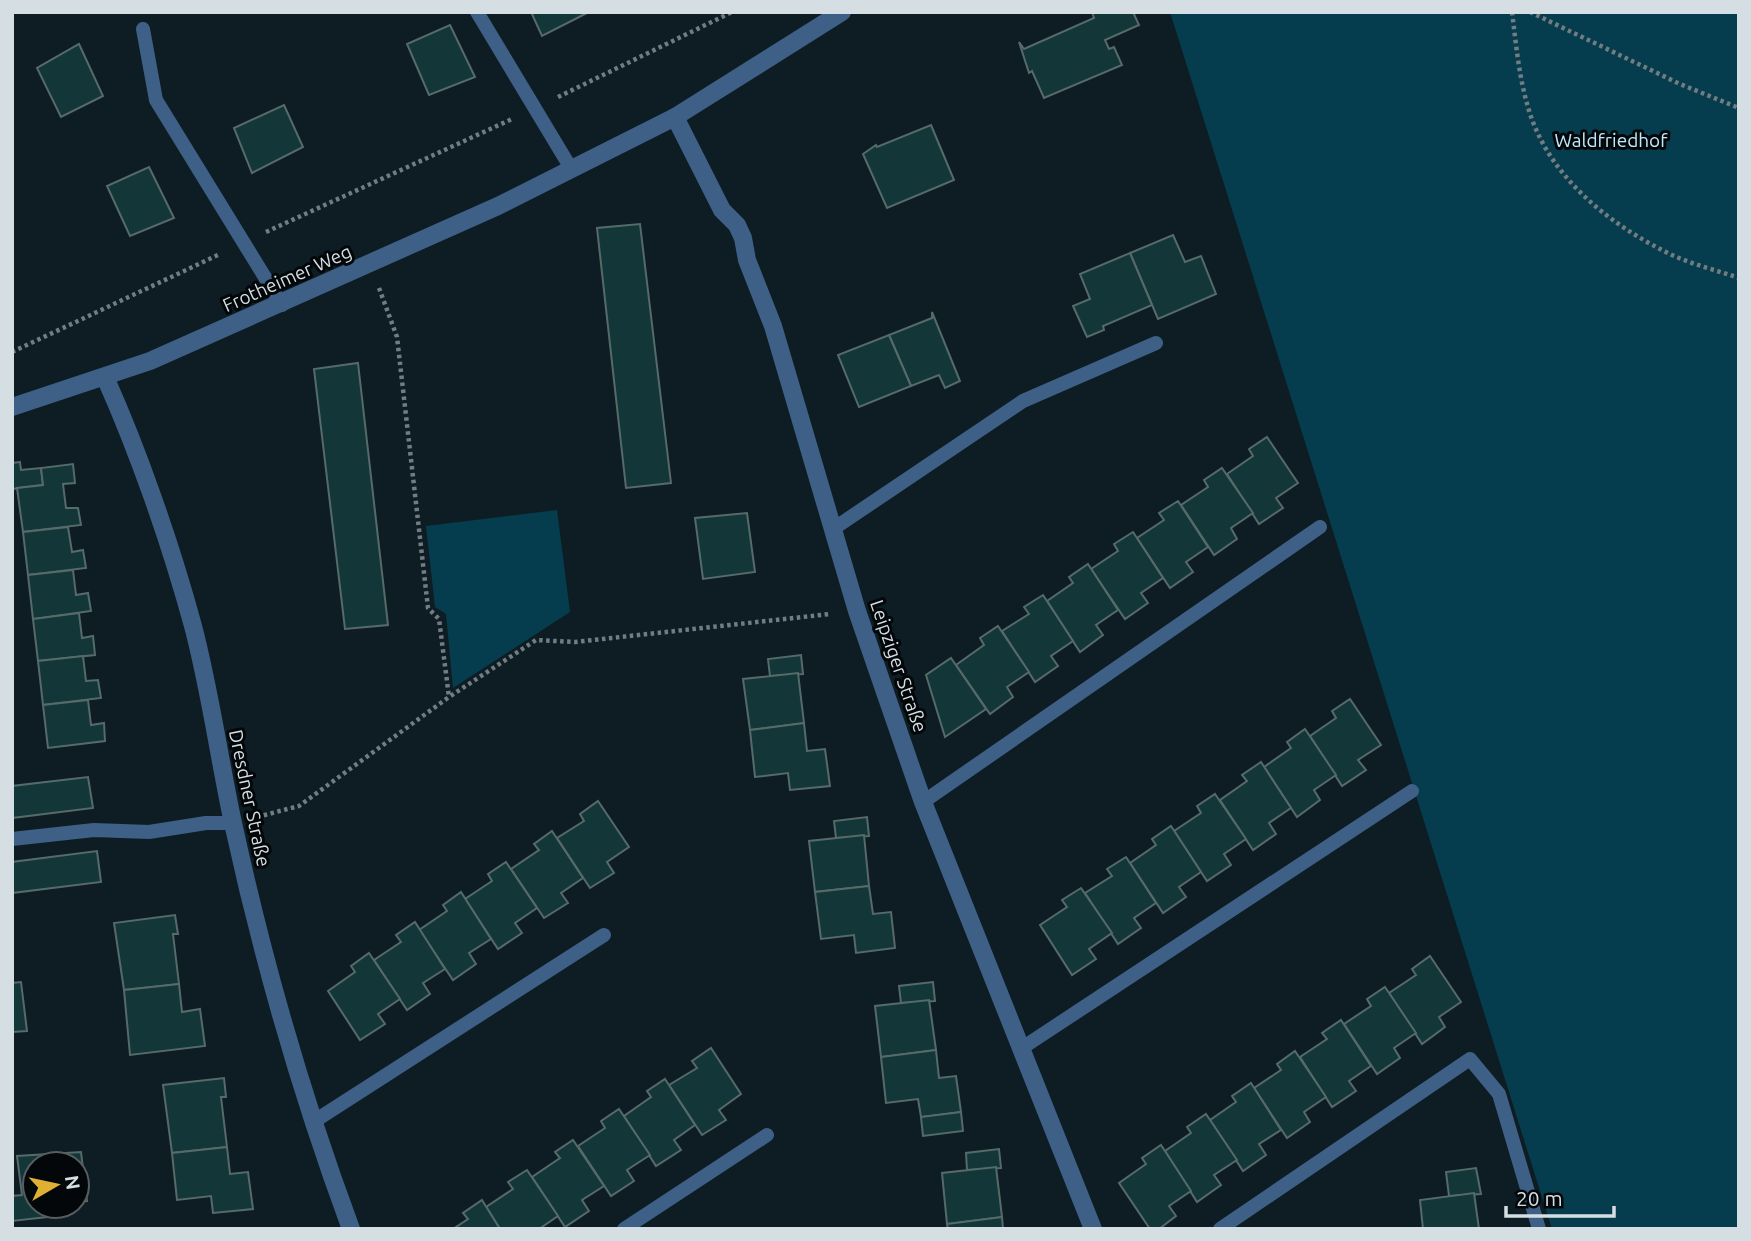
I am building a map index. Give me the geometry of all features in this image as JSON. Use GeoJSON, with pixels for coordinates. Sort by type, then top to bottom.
{"type":"FeatureCollection","features":[{"type":"Feature","properties":{"kind":"street","name":"Frotheimer Weg"},"geometry":{"type":"LineString","coordinates":[[12,407],[150,361],[282,305],[572,170],[675,117],[842,12]]}},
{"type":"Feature","properties":{"kind":"street","name":"Leipziger Straße"},"geometry":{"type":"LineString","coordinates":[[675,117],[722,210],[737,225],[743,238],[747,260],[773,326],[857,611],[923,802],[1093,1229]]}},
{"type":"Feature","properties":{"kind":"street","name":"Dresdner Straße"},"geometry":{"type":"LineString","coordinates":[[105,377],[126,423],[193,627],[233,823],[266,964],[313,1122],[351,1229]]}},
{"type":"Feature","properties":{"kind":"lane"},"geometry":{"type":"LineString","coordinates":[[477,12],[572,170]]}},
{"type":"Feature","properties":{"kind":"lane"},"geometry":{"type":"LineString","coordinates":[[143,29],[156,100],[282,305]]}},
{"type":"Feature","properties":{"kind":"lane"},"geometry":{"type":"LineString","coordinates":[[833,529],[1023,401],[1156,343]]}},
{"type":"Feature","properties":{"kind":"lane"},"geometry":{"type":"LineString","coordinates":[[923,802],[1320,527]]}},
{"type":"Feature","properties":{"kind":"lane"},"geometry":{"type":"LineString","coordinates":[[1022,1048],[1412,791]]}},
{"type":"Feature","properties":{"kind":"lane"},"geometry":{"type":"LineString","coordinates":[[12,839],[94,830],[149,832],[206,823],[233,823]]}},
{"type":"Feature","properties":{"kind":"lane"},"geometry":{"type":"LineString","coordinates":[[313,1122],[604,935]]}},
{"type":"Feature","properties":{"kind":"lane"},"geometry":{"type":"LineString","coordinates":[[1220,1229],[1470,1059],[1499,1094],[1539,1229]]}},
{"type":"Feature","properties":{"kind":"lane"},"geometry":{"type":"LineString","coordinates":[[624,1229],[767,1135]]}},
{"type":"Feature","properties":{"kind":"path"},"geometry":{"type":"LineString","coordinates":[[12,352],[535,108],[732,12]]}},
{"type":"Feature","properties":{"kind":"path"},"geometry":{"type":"LineString","coordinates":[[1512,12],[1528,108],[1554,165],[1574,187],[1629,232],[1671,255],[1739,278]]}},
{"type":"Feature","properties":{"kind":"path"},"geometry":{"type":"LineString","coordinates":[[1530,12],[1680,84],[1739,108]]}},
{"type":"Feature","properties":{"kind":"path"},"geometry":{"type":"LineString","coordinates":[[370,264],[397,337],[428,608],[439,619],[449,697]]}},
{"type":"Feature","properties":{"kind":"path"},"geometry":{"type":"LineString","coordinates":[[233,823],[299,806],[449,697],[536,640],[575,642],[857,611]]}},
{"type":"Feature","properties":{"kind":"green space","name":"Waldfriedhof"},"geometry":{"type":"Polygon","coordinates":[[[1170,12],[1739,12],[1739,1229],[1552,1229],[1170,12]]]}},
{"type":"Feature","properties":{"kind":"green space"},"geometry":{"type":"Polygon","coordinates":[[[557,510],[570,612],[453,688],[446,614],[435,607],[426,526],[557,510]]]}},
{"type":"Feature","properties":{"kind":"building"},"geometry":{"type":"Polygon","coordinates":[[[531,12],[589,12],[542,36],[531,12]]]}},
{"type":"Feature","properties":{"kind":"building"},"geometry":{"type":"Polygon","coordinates":[[[1092,12],[1133,12],[1139,25],[1105,40],[1109,49],[1114,47],[1122,65],[1044,98],[1032,71],[1029,73],[1019,42],[1024,49],[1094,18],[1092,12]]]}},
{"type":"Feature","properties":{"kind":"building"},"geometry":{"type":"Polygon","coordinates":[[[450,25],[475,77],[429,95],[407,44],[450,25]]]}},
{"type":"Feature","properties":{"kind":"building"},"geometry":{"type":"Polygon","coordinates":[[[79,44],[103,96],[61,117],[37,68],[79,44]]]}},
{"type":"Feature","properties":{"kind":"building"},"geometry":{"type":"Polygon","coordinates":[[[284,105],[303,147],[252,173],[234,128],[284,105]]]}},
{"type":"Feature","properties":{"kind":"building"},"geometry":{"type":"Polygon","coordinates":[[[931,125],[954,180],[887,208],[863,154],[876,145],[877,147],[931,125]]]}},
{"type":"Feature","properties":{"kind":"building"},"geometry":{"type":"Polygon","coordinates":[[[149,167],[174,218],[130,236],[107,186],[149,167]]]}},
{"type":"Feature","properties":{"kind":"building"},"geometry":{"type":"Polygon","coordinates":[[[640,224],[671,483],[626,488],[597,228],[640,224]]]}},
{"type":"Feature","properties":{"kind":"building"},"geometry":{"type":"Polygon","coordinates":[[[1173,235],[1185,262],[1201,256],[1216,294],[1158,319],[1130,253],[1173,235]]]}},
{"type":"Feature","properties":{"kind":"building"},"geometry":{"type":"Polygon","coordinates":[[[1130,253],[1152,305],[1103,326],[1104,330],[1087,337],[1073,306],[1090,299],[1080,274],[1130,253]]]}},
{"type":"Feature","properties":{"kind":"building"},"geometry":{"type":"Polygon","coordinates":[[[932,312],[960,381],[945,388],[939,375],[911,386],[889,335],[932,318],[932,312]]]}},
{"type":"Feature","properties":{"kind":"building"},"geometry":{"type":"Polygon","coordinates":[[[889,335],[911,386],[859,407],[838,355],[889,335]]]}},
{"type":"Feature","properties":{"kind":"building"},"geometry":{"type":"Polygon","coordinates":[[[358,363],[388,625],[345,629],[314,369],[358,363]]]}},
{"type":"Feature","properties":{"kind":"building"},"geometry":{"type":"Polygon","coordinates":[[[1267,437],[1298,483],[1276,498],[1283,508],[1259,524],[1227,474],[1253,456],[1249,449],[1267,437]]]}},
{"type":"Feature","properties":{"kind":"building"},"geometry":{"type":"Polygon","coordinates":[[[20,462],[21,470],[41,468],[43,485],[12,489],[12,463],[20,462]]]}},
{"type":"Feature","properties":{"kind":"building"},"geometry":{"type":"Polygon","coordinates":[[[73,464],[75,483],[63,484],[66,508],[78,508],[81,525],[23,532],[17,488],[43,485],[41,468],[73,464]]]}},
{"type":"Feature","properties":{"kind":"building"},"geometry":{"type":"Polygon","coordinates":[[[1222,468],[1253,513],[1231,528],[1237,539],[1214,555],[1181,505],[1208,487],[1204,480],[1222,468]]]}},
{"type":"Feature","properties":{"kind":"building"},"geometry":{"type":"Polygon","coordinates":[[[1178,501],[1208,547],[1186,562],[1193,572],[1170,588],[1137,538],[1164,520],[1159,513],[1178,501]]]}},
{"type":"Feature","properties":{"kind":"building"},"geometry":{"type":"Polygon","coordinates":[[[747,513],[755,572],[703,579],[695,518],[747,513]]]}},
{"type":"Feature","properties":{"kind":"building"},"geometry":{"type":"Polygon","coordinates":[[[68,527],[72,552],[83,550],[86,568],[28,575],[23,532],[68,527]]]}},
{"type":"Feature","properties":{"kind":"building"},"geometry":{"type":"Polygon","coordinates":[[[1133,532],[1163,578],[1141,593],[1148,603],[1125,619],[1091,569],[1118,551],[1114,544],[1133,532]]]}},
{"type":"Feature","properties":{"kind":"building"},"geometry":{"type":"Polygon","coordinates":[[[1088,564],[1118,610],[1096,625],[1103,635],[1080,652],[1047,601],[1073,583],[1069,577],[1088,564]]]}},
{"type":"Feature","properties":{"kind":"building"},"geometry":{"type":"Polygon","coordinates":[[[73,570],[76,595],[88,593],[91,611],[33,619],[28,575],[73,570]]]}},
{"type":"Feature","properties":{"kind":"building"},"geometry":{"type":"Polygon","coordinates":[[[1043,595],[1073,641],[1051,656],[1058,666],[1035,682],[1002,631],[1029,614],[1024,607],[1043,595]]]}},
{"type":"Feature","properties":{"kind":"building"},"geometry":{"type":"Polygon","coordinates":[[[79,613],[82,638],[93,636],[95,655],[38,661],[33,619],[79,613]]]}},
{"type":"Feature","properties":{"kind":"building"},"geometry":{"type":"Polygon","coordinates":[[[998,626],[1029,672],[1007,687],[1013,697],[990,714],[956,665],[984,645],[980,638],[998,626]]]}},
{"type":"Feature","properties":{"kind":"building"},"geometry":{"type":"Polygon","coordinates":[[[801,655],[803,674],[770,676],[768,659],[801,655]]]}},
{"type":"Feature","properties":{"kind":"building"},"geometry":{"type":"Polygon","coordinates":[[[83,656],[86,681],[98,680],[101,698],[43,705],[38,661],[83,656]]]}},
{"type":"Feature","properties":{"kind":"building"},"geometry":{"type":"Polygon","coordinates":[[[951,658],[986,709],[945,737],[926,675],[951,658]]]}},
{"type":"Feature","properties":{"kind":"building"},"geometry":{"type":"Polygon","coordinates":[[[798,673],[804,723],[750,730],[743,679],[798,673]]]}},
{"type":"Feature","properties":{"kind":"building"},"geometry":{"type":"Polygon","coordinates":[[[1350,699],[1381,745],[1358,760],[1366,770],[1342,786],[1310,736],[1336,718],[1332,711],[1350,699]]]}},
{"type":"Feature","properties":{"kind":"building"},"geometry":{"type":"Polygon","coordinates":[[[88,700],[91,725],[104,723],[105,741],[48,748],[43,705],[88,700]]]}},
{"type":"Feature","properties":{"kind":"building"},"geometry":{"type":"Polygon","coordinates":[[[804,723],[807,751],[825,749],[830,786],[790,790],[788,773],[755,777],[750,730],[804,723]]]}},
{"type":"Feature","properties":{"kind":"building"},"geometry":{"type":"Polygon","coordinates":[[[1305,729],[1336,775],[1314,790],[1320,800],[1297,817],[1264,767],[1291,748],[1287,742],[1305,729]]]}},
{"type":"Feature","properties":{"kind":"building"},"geometry":{"type":"Polygon","coordinates":[[[1261,762],[1291,808],[1269,823],[1276,834],[1253,850],[1220,800],[1247,781],[1242,775],[1261,762]]]}},
{"type":"Feature","properties":{"kind":"building"},"geometry":{"type":"Polygon","coordinates":[[[88,777],[93,808],[12,818],[12,786],[88,777]]]}},
{"type":"Feature","properties":{"kind":"building"},"geometry":{"type":"Polygon","coordinates":[[[1215,794],[1246,839],[1224,854],[1231,865],[1207,881],[1174,831],[1201,813],[1197,806],[1215,794]]]}},
{"type":"Feature","properties":{"kind":"building"},"geometry":{"type":"Polygon","coordinates":[[[598,801],[629,847],[607,862],[614,873],[590,888],[557,838],[584,821],[580,814],[598,801]]]}},
{"type":"Feature","properties":{"kind":"building"},"geometry":{"type":"Polygon","coordinates":[[[867,817],[869,836],[836,838],[834,821],[867,817]]]}},
{"type":"Feature","properties":{"kind":"building"},"geometry":{"type":"Polygon","coordinates":[[[1171,826],[1201,872],[1179,887],[1186,897],[1163,913],[1130,863],[1156,845],[1152,839],[1171,826]]]}},
{"type":"Feature","properties":{"kind":"building"},"geometry":{"type":"Polygon","coordinates":[[[552,831],[583,878],[561,893],[568,903],[544,918],[511,869],[539,850],[534,844],[552,831]]]}},
{"type":"Feature","properties":{"kind":"building"},"geometry":{"type":"Polygon","coordinates":[[[864,835],[869,886],[815,892],[809,841],[864,835]]]}},
{"type":"Feature","properties":{"kind":"building"},"geometry":{"type":"Polygon","coordinates":[[[97,851],[101,882],[12,893],[12,862],[97,851]]]}},
{"type":"Feature","properties":{"kind":"building"},"geometry":{"type":"Polygon","coordinates":[[[1126,857],[1156,903],[1134,918],[1141,928],[1118,944],[1085,893],[1112,876],[1107,869],[1126,857]]]}},
{"type":"Feature","properties":{"kind":"building"},"geometry":{"type":"Polygon","coordinates":[[[506,862],[537,908],[515,923],[522,933],[498,949],[465,899],[492,881],[488,874],[506,862]]]}},
{"type":"Feature","properties":{"kind":"building"},"geometry":{"type":"Polygon","coordinates":[[[869,886],[873,914],[891,912],[895,948],[856,953],[854,935],[821,939],[815,892],[869,886]]]}},
{"type":"Feature","properties":{"kind":"building"},"geometry":{"type":"Polygon","coordinates":[[[1081,888],[1112,933],[1089,949],[1096,959],[1072,975],[1040,925],[1067,907],[1062,900],[1081,888]]]}},
{"type":"Feature","properties":{"kind":"building"},"geometry":{"type":"Polygon","coordinates":[[[461,892],[491,939],[469,953],[476,964],[453,980],[419,930],[447,911],[443,905],[461,892]]]}},
{"type":"Feature","properties":{"kind":"building"},"geometry":{"type":"Polygon","coordinates":[[[175,915],[178,934],[173,934],[179,984],[124,990],[114,923],[175,915]]]}},
{"type":"Feature","properties":{"kind":"building"},"geometry":{"type":"Polygon","coordinates":[[[415,922],[445,969],[423,983],[430,994],[407,1010],[374,960],[401,942],[396,935],[415,922]]]}},
{"type":"Feature","properties":{"kind":"building"},"geometry":{"type":"Polygon","coordinates":[[[369,953],[400,999],[378,1014],[385,1024],[360,1040],[328,991],[355,972],[351,966],[369,953]]]}},
{"type":"Feature","properties":{"kind":"building"},"geometry":{"type":"Polygon","coordinates":[[[1430,956],[1461,1002],[1439,1017],[1445,1027],[1422,1044],[1389,993],[1416,975],[1412,969],[1430,956]]]}},
{"type":"Feature","properties":{"kind":"building"},"geometry":{"type":"Polygon","coordinates":[[[21,982],[27,1031],[12,1032],[12,983],[21,982]]]}},
{"type":"Feature","properties":{"kind":"building"},"geometry":{"type":"Polygon","coordinates":[[[933,982],[935,1001],[901,1003],[899,986],[933,982]]]}},
{"type":"Feature","properties":{"kind":"building"},"geometry":{"type":"Polygon","coordinates":[[[179,984],[182,1012],[200,1009],[205,1046],[130,1055],[124,990],[179,984]]]}},
{"type":"Feature","properties":{"kind":"building"},"geometry":{"type":"Polygon","coordinates":[[[1385,987],[1416,1033],[1394,1048],[1400,1058],[1377,1074],[1344,1024],[1371,1006],[1367,999],[1385,987]]]}},
{"type":"Feature","properties":{"kind":"building"},"geometry":{"type":"Polygon","coordinates":[[[929,1000],[936,1050],[881,1057],[875,1006],[929,1000]]]}},
{"type":"Feature","properties":{"kind":"building"},"geometry":{"type":"Polygon","coordinates":[[[1341,1020],[1371,1066],[1349,1081],[1356,1091],[1332,1107],[1300,1057],[1327,1039],[1322,1033],[1341,1020]]]}},
{"type":"Feature","properties":{"kind":"building"},"geometry":{"type":"Polygon","coordinates":[[[711,1048],[741,1094],[719,1110],[726,1120],[702,1135],[669,1085],[697,1068],[692,1061],[711,1048]]]}},
{"type":"Feature","properties":{"kind":"building"},"geometry":{"type":"Polygon","coordinates":[[[936,1050],[939,1078],[956,1076],[961,1112],[921,1117],[918,1099],[886,1103],[881,1057],[936,1050]]]}},
{"type":"Feature","properties":{"kind":"building"},"geometry":{"type":"Polygon","coordinates":[[[1295,1051],[1326,1097],[1304,1112],[1310,1122],[1287,1138],[1254,1088],[1281,1070],[1277,1064],[1295,1051]]]}},
{"type":"Feature","properties":{"kind":"building"},"geometry":{"type":"Polygon","coordinates":[[[224,1078],[226,1097],[221,1097],[227,1147],[172,1153],[163,1085],[224,1078]]]}},
{"type":"Feature","properties":{"kind":"building"},"geometry":{"type":"Polygon","coordinates":[[[665,1079],[695,1125],[674,1140],[681,1150],[656,1166],[624,1116],[651,1097],[647,1091],[665,1079]]]}},
{"type":"Feature","properties":{"kind":"building"},"geometry":{"type":"Polygon","coordinates":[[[1251,1083],[1281,1130],[1259,1144],[1266,1155],[1243,1171],[1210,1120],[1236,1102],[1232,1096],[1251,1083]]]}},
{"type":"Feature","properties":{"kind":"building"},"geometry":{"type":"Polygon","coordinates":[[[619,1109],[650,1155],[627,1170],[634,1181],[611,1196],[578,1146],[605,1128],[601,1121],[619,1109]]]}},
{"type":"Feature","properties":{"kind":"building"},"geometry":{"type":"Polygon","coordinates":[[[961,1112],[963,1131],[923,1136],[921,1117],[961,1112]]]}},
{"type":"Feature","properties":{"kind":"building"},"geometry":{"type":"Polygon","coordinates":[[[1206,1114],[1237,1160],[1214,1175],[1221,1185],[1197,1202],[1165,1151],[1191,1133],[1187,1127],[1206,1114]]]}},
{"type":"Feature","properties":{"kind":"building"},"geometry":{"type":"Polygon","coordinates":[[[573,1140],[604,1186],[582,1200],[589,1211],[565,1227],[532,1177],[560,1158],[555,1152],[573,1140]]]}},
{"type":"Feature","properties":{"kind":"building"},"geometry":{"type":"Polygon","coordinates":[[[1161,1145],[1191,1191],[1169,1206],[1176,1216],[1159,1229],[1150,1229],[1119,1183],[1146,1164],[1142,1158],[1161,1145]]]}},
{"type":"Feature","properties":{"kind":"building"},"geometry":{"type":"Polygon","coordinates":[[[227,1147],[230,1174],[248,1172],[253,1209],[213,1213],[211,1196],[177,1200],[172,1153],[227,1147]]]}},
{"type":"Feature","properties":{"kind":"building"},"geometry":{"type":"Polygon","coordinates":[[[999,1149],[1001,1168],[967,1170],[966,1153],[999,1149]]]}},
{"type":"Feature","properties":{"kind":"building"},"geometry":{"type":"Polygon","coordinates":[[[17,1156],[21,1156],[21,1187],[17,1156]]]}},
{"type":"Feature","properties":{"kind":"building"},"geometry":{"type":"Polygon","coordinates":[[[996,1167],[1002,1217],[947,1224],[942,1173],[996,1167]]]}},
{"type":"Feature","properties":{"kind":"building"},"geometry":{"type":"Polygon","coordinates":[[[1476,1168],[1481,1194],[1449,1196],[1446,1172],[1476,1168]]]}},
{"type":"Feature","properties":{"kind":"building"},"geometry":{"type":"Polygon","coordinates":[[[527,1170],[558,1216],[539,1229],[500,1229],[486,1207],[513,1189],[508,1182],[527,1170]]]}},
{"type":"Feature","properties":{"kind":"building"},"geometry":{"type":"Polygon","coordinates":[[[1474,1193],[1479,1229],[1423,1229],[1420,1200],[1474,1193]]]}},
{"type":"Feature","properties":{"kind":"building"},"geometry":{"type":"Polygon","coordinates":[[[21,1195],[21,1220],[12,1221],[12,1196],[21,1195]]]}},
{"type":"Feature","properties":{"kind":"building"},"geometry":{"type":"Polygon","coordinates":[[[482,1200],[500,1229],[453,1229],[468,1219],[463,1213],[482,1200]]]}},
{"type":"Feature","properties":{"kind":"building"},"geometry":{"type":"Polygon","coordinates":[[[1002,1217],[1003,1229],[948,1229],[947,1224],[1002,1217]]]}}]}
